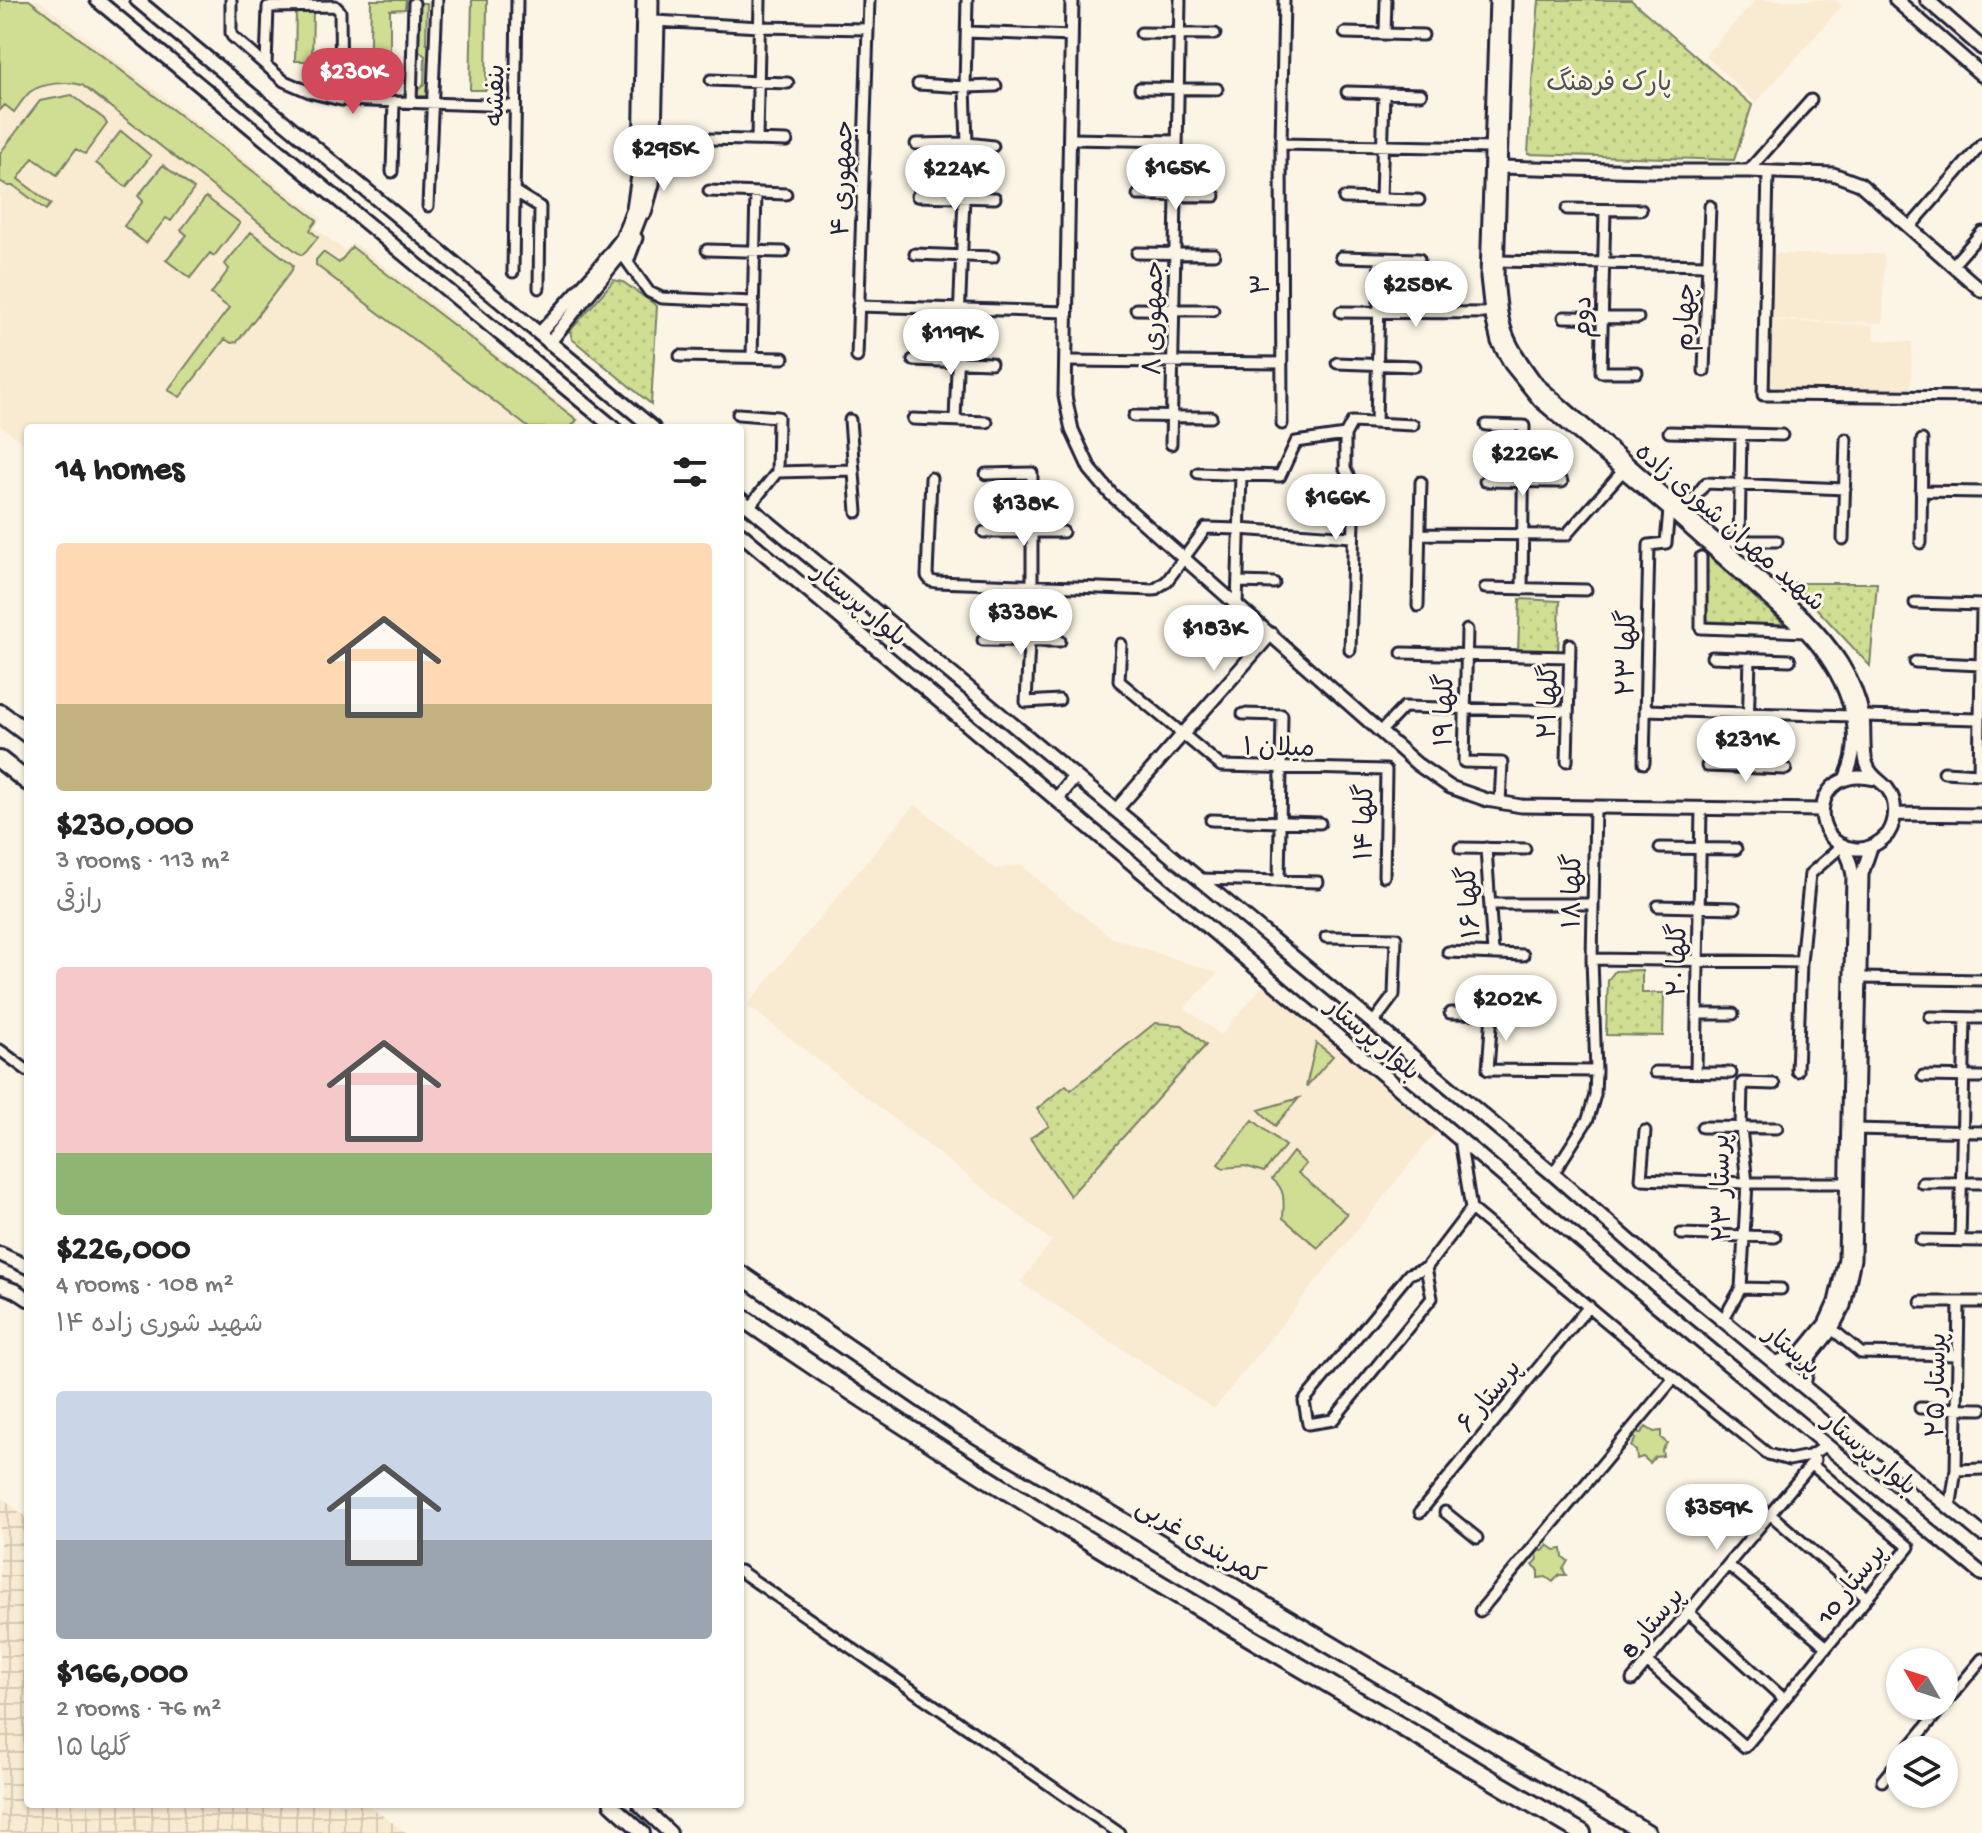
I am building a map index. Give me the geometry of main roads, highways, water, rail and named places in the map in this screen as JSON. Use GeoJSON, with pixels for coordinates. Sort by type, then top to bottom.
{"type":"FeatureCollection","features":[{"type":"Feature","properties":{"kind":"highway"},"geometry":{"type":"LineString","coordinates":[[0,713],[24,731]]}},
{"type":"Feature","properties":{"kind":"highway"},"geometry":{"type":"LineString","coordinates":[[0,760],[24,779]]}},
{"type":"Feature","properties":{"kind":"highway","name":"کمربندی غربی"},"geometry":{"type":"LineString","coordinates":[[744,1277],[959,1424],[1647,1833]]}},
{"type":"Feature","properties":{"kind":"highway"},"geometry":{"type":"LineString","coordinates":[[744,1319],[966,1466],[1103,1551],[1582,1833]]}},
{"type":"Feature","properties":{"kind":"main road"},"geometry":{"type":"LineString","coordinates":[[97,0],[609,424]]}},
{"type":"Feature","properties":{"kind":"main road"},"geometry":{"type":"LineString","coordinates":[[137,0],[648,424]]}},
{"type":"Feature","properties":{"kind":"main road"},"geometry":{"type":"LineString","coordinates":[[1896,0],[1982,75]]}},
{"type":"Feature","properties":{"kind":"main road"},"geometry":{"type":"LineString","coordinates":[[1927,0],[1982,48]]}},
{"type":"Feature","properties":{"kind":"main road"},"geometry":{"type":"LineString","coordinates":[[320,185],[335,164]]}},
{"type":"Feature","properties":{"kind":"main road","name":"بلوار پرستار"},"geometry":{"type":"LineString","coordinates":[[745,503],[1373,1023],[1723,1320]]}},
{"type":"Feature","properties":{"kind":"main road","name":"بلوار پرستار"},"geometry":{"type":"LineString","coordinates":[[744,536],[1982,1574]]}},
{"type":"Feature","properties":{"kind":"main road"},"geometry":{"type":"LineString","coordinates":[[1057,799],[1075,776]]}},
{"type":"Feature","properties":{"kind":"main road"},"geometry":{"type":"LineString","coordinates":[[0,1254],[24,1265]]}},
{"type":"Feature","properties":{"kind":"main road"},"geometry":{"type":"LineString","coordinates":[[0,1285],[24,1296]]}},
{"type":"Feature","properties":{"kind":"main road","name":"پرستار"},"geometry":{"type":"LineString","coordinates":[[1723,1320],[1982,1534]]}},
{"type":"Feature","properties":{"kind":"main road"},"geometry":{"type":"LineString","coordinates":[[615,1808],[643,1833]]}},
{"type":"Feature","properties":{"kind":"main road"},"geometry":{"type":"LineString","coordinates":[[643,1808],[670,1833]]}},
{"type":"Feature","properties":{"kind":"park label","name":"پارک فرهنگ"},"geometry":{"type":"Point","coordinates":[1609,81]}}]}
